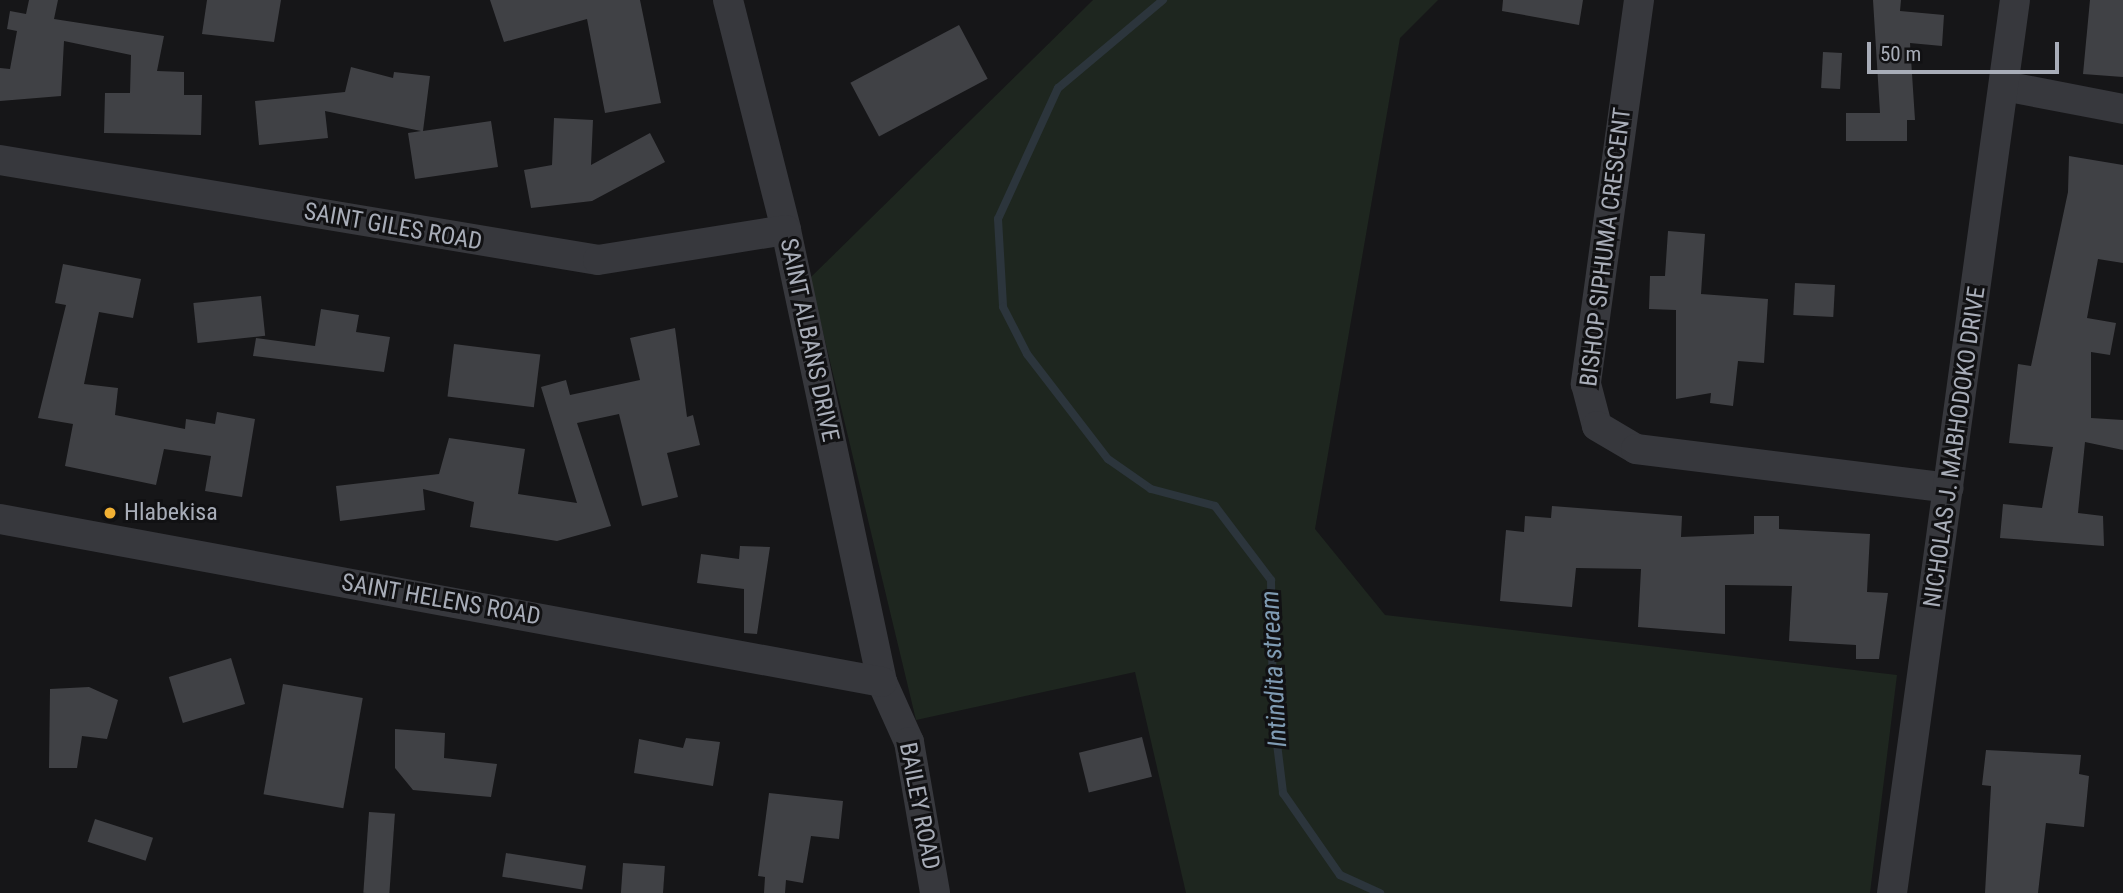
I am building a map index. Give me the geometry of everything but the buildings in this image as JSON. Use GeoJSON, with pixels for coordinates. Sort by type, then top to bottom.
{"type":"FeatureCollection","features":[{"type":"Feature","properties":{"kind":"street","name":"SAINT ALBANS DRIVE"},"geometry":{"type":"LineString","coordinates":[[728,0],[786,230],[882,682]]}},
{"type":"Feature","properties":{"kind":"street","name":"BISHOP SIPHUMA CRESCENT"},"geometry":{"type":"LineString","coordinates":[[1639,0],[1586,384],[1597,426],[1636,449],[1949,488]]}},
{"type":"Feature","properties":{"kind":"street","name":"NICHOLAS J. MABHODOKO DRIVE"},"geometry":{"type":"LineString","coordinates":[[1892,893],[2015,0]]}},
{"type":"Feature","properties":{"kind":"street"},"geometry":{"type":"LineString","coordinates":[[2004,86],[2123,109]]}},
{"type":"Feature","properties":{"kind":"street","name":"SAINT GILES ROAD"},"geometry":{"type":"LineString","coordinates":[[0,160],[598,260],[786,230]]}},
{"type":"Feature","properties":{"kind":"street","name":"SAINT HELENS ROAD"},"geometry":{"type":"LineString","coordinates":[[0,519],[882,682]]}},
{"type":"Feature","properties":{"kind":"street","name":"BAILEY ROAD"},"geometry":{"type":"LineString","coordinates":[[882,682],[909,742],[935,893]]}},
{"type":"Feature","properties":{"kind":"shaded area"},"geometry":{"type":"Polygon","coordinates":[[[1093,0],[1438,0],[1400,38],[1315,529],[1385,615],[1897,675],[1870,893],[1186,893],[1135,672],[916,720],[810,278],[1093,0]]]}},
{"type":"Feature","properties":{"kind":"waterway","name":"Intindita stream"},"geometry":{"type":"LineString","coordinates":[[1163,0],[1058,88],[998,219],[1003,307],[1027,354],[1108,459],[1151,489],[1215,506],[1271,580],[1273,711],[1283,793],[1340,875],[1380,893]]}},
{"type":"Feature","properties":{"kind":"place","name":"Hlabekisa"},"geometry":{"type":"Point","coordinates":[110,513]}}]}
